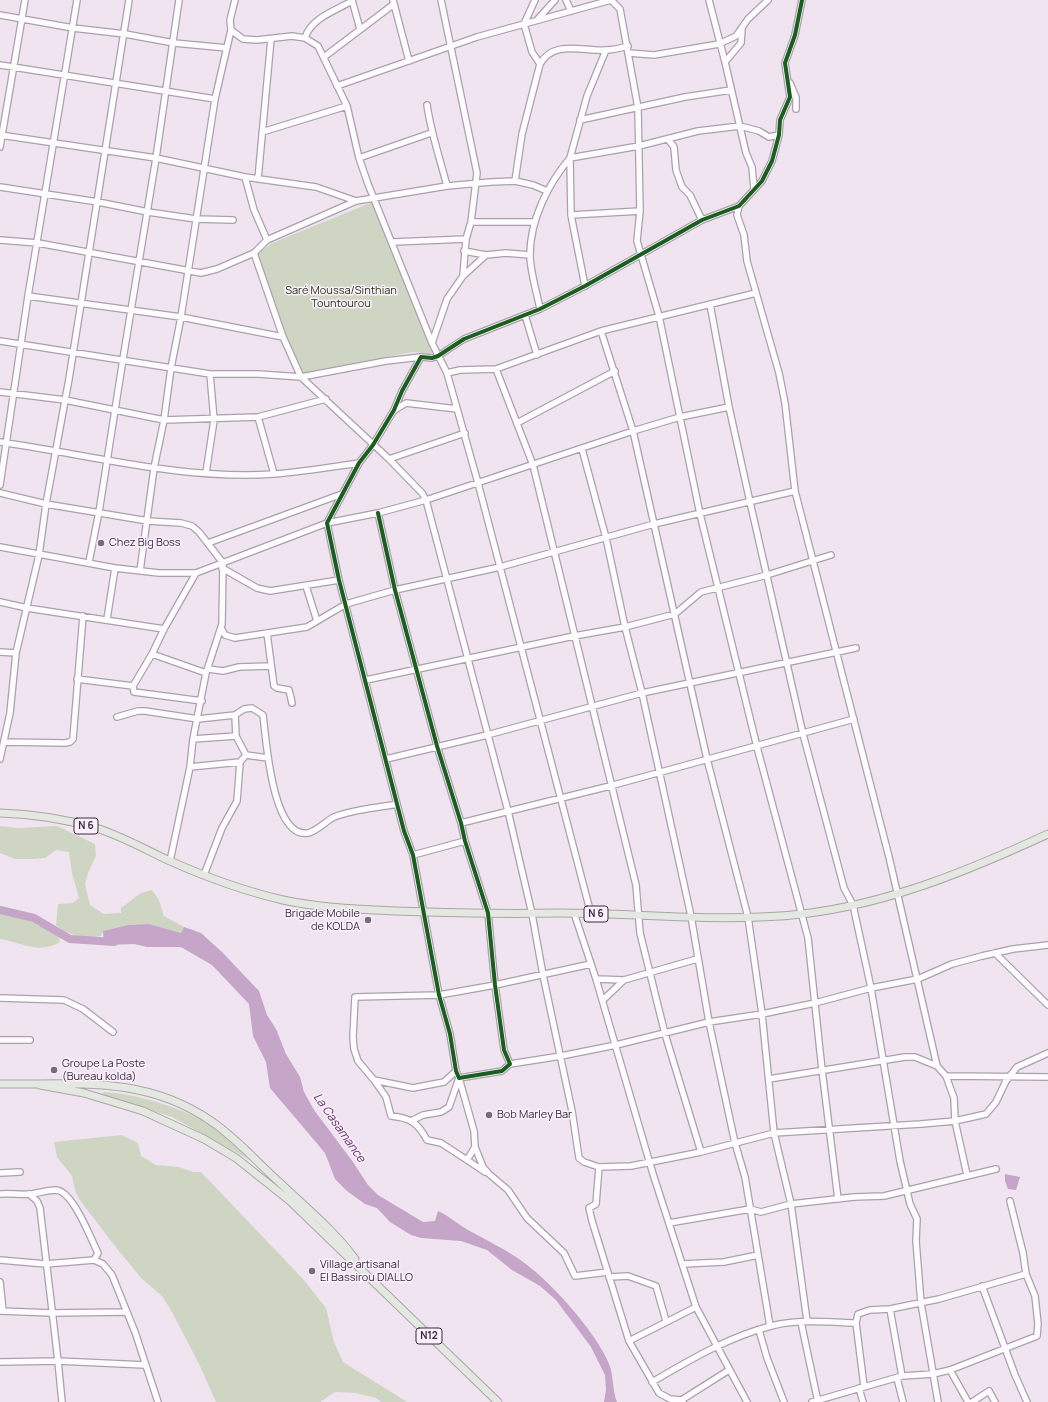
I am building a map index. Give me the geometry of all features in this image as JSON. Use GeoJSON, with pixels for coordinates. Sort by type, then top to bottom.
{"type":"FeatureCollection","features":[{"type":"Feature","properties":{"kind":"main road","name":"N 6"},"geometry":{"type":"LineString","coordinates":[[0,813],[29,814],[68,821],[98,829],[219,882],[282,900],[316,906],[424,912],[532,914],[574,913],[639,916],[748,917],[803,914],[853,905],[898,894],[942,879],[1048,834]]}},
{"type":"Feature","properties":{"kind":"main road"},"geometry":{"type":"LineString","coordinates":[[0,1084],[40,1085],[74,1083],[120,1086],[146,1091],[196,1111],[212,1121],[250,1153],[342,1241],[362,1269]]}},
{"type":"Feature","properties":{"kind":"main road"},"geometry":{"type":"LineString","coordinates":[[40,1085],[84,1093],[121,1103],[144,1111],[204,1139],[236,1158],[290,1201],[362,1269]]}},
{"type":"Feature","properties":{"kind":"main road","name":"N12"},"geometry":{"type":"LineString","coordinates":[[362,1269],[498,1402]]}},
{"type":"Feature","properties":{"kind":"street"},"geometry":{"type":"LineString","coordinates":[[0,148],[1,135],[15,67],[25,0]]}},
{"type":"Feature","properties":{"kind":"street"},"geometry":{"type":"LineString","coordinates":[[0,485],[3,442],[13,394],[28,296],[55,143],[77,0]]}},
{"type":"Feature","properties":{"kind":"street"},"geometry":{"type":"LineString","coordinates":[[0,759],[12,700],[16,653],[39,555],[46,504],[90,253],[125,34],[129,0]]}},
{"type":"Feature","properties":{"kind":"street"},"geometry":{"type":"LineString","coordinates":[[89,562],[100,512],[106,461],[122,359],[132,310],[138,262],[148,212],[165,91],[174,43],[179,0]]}},
{"type":"Feature","properties":{"kind":"street"},"geometry":{"type":"LineString","coordinates":[[140,571],[154,468],[164,420],[171,368],[181,317],[215,99],[231,30],[230,20],[235,0]]}},
{"type":"Feature","properties":{"kind":"street"},"geometry":{"type":"LineString","coordinates":[[441,0],[477,173],[474,185],[471,222],[464,251],[463,276]]}},
{"type":"Feature","properties":{"kind":"street"},"geometry":{"type":"LineString","coordinates":[[535,0],[524,24],[532,52],[540,64]]}},
{"type":"Feature","properties":{"kind":"street"},"geometry":{"type":"LineString","coordinates":[[537,21],[555,0]]}},
{"type":"Feature","properties":{"kind":"street"},"geometry":{"type":"LineString","coordinates":[[566,0],[571,10]]}},
{"type":"Feature","properties":{"kind":"street"},"geometry":{"type":"LineString","coordinates":[[337,86],[410,62],[478,37],[571,10],[611,0],[620,9],[628,46],[638,108],[640,211],[637,241],[659,316],[700,514],[740,672],[757,747],[803,914],[808,938],[838,1199]]}},
{"type":"Feature","properties":{"kind":"street"},"geometry":{"type":"LineString","coordinates":[[709,0],[746,153],[752,167],[754,189]]}},
{"type":"Feature","properties":{"kind":"street"},"geometry":{"type":"LineString","coordinates":[[629,53],[654,55],[719,44],[736,36],[748,19],[768,0]]}},
{"type":"Feature","properties":{"kind":"street"},"geometry":{"type":"LineString","coordinates":[[0,340],[210,374],[258,374],[301,377],[386,361],[421,357],[432,358],[438,356],[464,339],[540,309],[585,286],[702,220],[739,206],[767,173],[779,135],[780,120],[790,97],[785,63],[795,35],[802,0]]}},
{"type":"Feature","properties":{"kind":"street"},"geometry":{"type":"LineString","coordinates":[[305,38],[308,29],[316,21],[352,1],[360,29]]}},
{"type":"Feature","properties":{"kind":"street"},"geometry":{"type":"LineString","coordinates":[[324,57],[394,2],[410,62]]}},
{"type":"Feature","properties":{"kind":"street"},"geometry":{"type":"LineString","coordinates":[[0,15],[73,28],[125,34],[174,43],[226,48]]}},
{"type":"Feature","properties":{"kind":"street"},"geometry":{"type":"LineString","coordinates":[[725,62],[741,43],[742,29]]}},
{"type":"Feature","properties":{"kind":"street"},"geometry":{"type":"LineString","coordinates":[[231,30],[243,39],[271,39],[292,36],[305,38],[318,46],[347,106],[359,158],[374,199],[393,242],[432,343],[447,373],[465,433],[591,914]]}},
{"type":"Feature","properties":{"kind":"street"},"geometry":{"type":"LineString","coordinates":[[258,179],[271,39]]}},
{"type":"Feature","properties":{"kind":"street"},"geometry":{"type":"LineString","coordinates":[[515,181],[522,134],[540,64],[545,56],[553,51],[571,48],[606,50],[628,46]]}},
{"type":"Feature","properties":{"kind":"street"},"geometry":{"type":"LineString","coordinates":[[585,286],[570,215],[570,158],[587,96],[606,50]]}},
{"type":"Feature","properties":{"kind":"street"},"geometry":{"type":"LineString","coordinates":[[0,66],[15,67],[215,99]]}},
{"type":"Feature","properties":{"kind":"street"},"geometry":{"type":"LineString","coordinates":[[788,78],[794,88],[796,109]]}},
{"type":"Feature","properties":{"kind":"street"},"geometry":{"type":"LineString","coordinates":[[580,120],[731,90]]}},
{"type":"Feature","properties":{"kind":"street"},"geometry":{"type":"LineString","coordinates":[[427,105],[432,133],[437,145],[446,186]]}},
{"type":"Feature","properties":{"kind":"street"},"geometry":{"type":"LineString","coordinates":[[262,132],[347,106]]}},
{"type":"Feature","properties":{"kind":"street"},"geometry":{"type":"LineString","coordinates":[[540,309],[530,255],[535,222],[547,191],[558,172],[570,158],[639,146],[698,131],[740,126],[759,131],[770,137],[779,135]]}},
{"type":"Feature","properties":{"kind":"street"},"geometry":{"type":"LineString","coordinates":[[359,158],[432,133]]}},
{"type":"Feature","properties":{"kind":"street"},"geometry":{"type":"LineString","coordinates":[[1,135],[156,158],[245,177],[316,187],[356,201]]}},
{"type":"Feature","properties":{"kind":"street"},"geometry":{"type":"LineString","coordinates":[[668,139],[674,148],[676,170],[682,186],[690,195],[702,220]]}},
{"type":"Feature","properties":{"kind":"street"},"geometry":{"type":"LineString","coordinates":[[245,177],[254,210],[267,240]]}},
{"type":"Feature","properties":{"kind":"street"},"geometry":{"type":"LineString","coordinates":[[0,240],[38,243],[194,272],[208,271],[254,253],[267,240],[356,201],[446,186],[515,181],[533,185],[547,191]]}},
{"type":"Feature","properties":{"kind":"street"},"geometry":{"type":"LineString","coordinates":[[0,187],[196,219],[233,220]]}},
{"type":"Feature","properties":{"kind":"street"},"geometry":{"type":"LineString","coordinates":[[739,206],[737,215],[744,235],[747,261],[779,374],[785,403],[795,491],[898,894],[937,1066]]}},
{"type":"Feature","properties":{"kind":"street"},"geometry":{"type":"LineString","coordinates":[[570,215],[640,211]]}},
{"type":"Feature","properties":{"kind":"street"},"geometry":{"type":"LineString","coordinates":[[471,222],[535,222]]}},
{"type":"Feature","properties":{"kind":"street"},"geometry":{"type":"LineString","coordinates":[[393,242],[466,239]]}},
{"type":"Feature","properties":{"kind":"street"},"geometry":{"type":"LineString","coordinates":[[464,251],[486,255],[506,253],[530,255]]}},
{"type":"Feature","properties":{"kind":"street"},"geometry":{"type":"LineString","coordinates":[[254,253],[284,336],[301,377],[389,459],[422,493],[426,500],[508,811],[532,914],[543,975],[561,1056],[579,1158],[584,1162],[599,1167],[631,1166],[701,1152],[774,1133],[955,1121],[986,1114],[996,1102],[1006,1081],[1017,1068],[1048,1053]]}},
{"type":"Feature","properties":{"kind":"street"},"geometry":{"type":"LineString","coordinates":[[432,343],[447,299],[463,276],[486,255]]}},
{"type":"Feature","properties":{"kind":"street"},"geometry":{"type":"LineString","coordinates":[[447,373],[460,370],[496,369],[601,331],[756,293]]}},
{"type":"Feature","properties":{"kind":"street"},"geometry":{"type":"LineString","coordinates":[[28,296],[181,317],[284,336]]}},
{"type":"Feature","properties":{"kind":"street"},"geometry":{"type":"LineString","coordinates":[[710,304],[728,407],[803,734],[844,888],[853,905],[871,988],[896,1125],[900,1161],[908,1190],[910,1204],[917,1219],[916,1241],[921,1303],[938,1402]]}},
{"type":"Feature","properties":{"kind":"street"},"geometry":{"type":"LineString","coordinates":[[525,315],[537,355]]}},
{"type":"Feature","properties":{"kind":"street"},"geometry":{"type":"LineString","coordinates":[[601,331],[615,371],[632,431],[707,759],[748,917],[762,1014],[774,1133],[791,1204],[807,1321]]}},
{"type":"Feature","properties":{"kind":"street"},"geometry":{"type":"LineString","coordinates":[[421,357],[402,391],[394,410],[373,445],[359,463],[327,523],[339,580],[397,804],[404,831],[413,855],[439,995],[450,1034],[456,1071],[474,1131],[475,1147],[483,1167],[489,1174]]}},
{"type":"Feature","properties":{"kind":"street"},"geometry":{"type":"LineString","coordinates":[[496,369],[532,465],[610,786],[636,885],[640,933],[665,1034],[701,1152]]}},
{"type":"Feature","properties":{"kind":"street"},"geometry":{"type":"LineString","coordinates":[[517,423],[615,371]]}},
{"type":"Feature","properties":{"kind":"street"},"geometry":{"type":"LineString","coordinates":[[206,473],[214,420],[210,374]]}},
{"type":"Feature","properties":{"kind":"street"},"geometry":{"type":"LineString","coordinates":[[0,392],[65,400],[164,420],[214,420],[258,417],[326,399]]}},
{"type":"Feature","properties":{"kind":"street"},"geometry":{"type":"LineString","coordinates":[[394,410],[406,403],[457,408]]}},
{"type":"Feature","properties":{"kind":"street"},"geometry":{"type":"LineString","coordinates":[[0,547],[39,555],[89,562],[115,568],[140,571],[196,573],[222,566],[327,523],[378,513],[426,500],[632,431],[680,417],[728,407]]}},
{"type":"Feature","properties":{"kind":"street"},"geometry":{"type":"LineString","coordinates":[[258,417],[274,474]]}},
{"type":"Feature","properties":{"kind":"street"},"geometry":{"type":"LineString","coordinates":[[389,459],[465,433]]}},
{"type":"Feature","properties":{"kind":"street"},"geometry":{"type":"LineString","coordinates":[[3,442],[106,461],[154,468],[206,473],[274,474],[359,463]]}},
{"type":"Feature","properties":{"kind":"street"},"geometry":{"type":"LineString","coordinates":[[582,448],[606,538],[625,627],[660,772],[691,916],[697,959],[709,1022],[750,1209],[770,1326]]}},
{"type":"Feature","properties":{"kind":"street"},"geometry":{"type":"LineString","coordinates":[[220,628],[225,635],[230,637],[307,627],[346,604],[395,590],[500,567],[654,524],[795,491]]}},
{"type":"Feature","properties":{"kind":"street"},"geometry":{"type":"LineString","coordinates":[[0,494],[46,504],[148,521],[181,523],[192,526],[208,543],[222,566],[263,590],[270,591],[339,580]]}},
{"type":"Feature","properties":{"kind":"street"},"geometry":{"type":"LineString","coordinates":[[208,543],[342,494]]}},
{"type":"Feature","properties":{"kind":"street"},"geometry":{"type":"LineString","coordinates":[[378,513],[395,590],[437,746],[461,823],[464,841],[488,913],[495,985],[504,1050],[510,1064]]}},
{"type":"Feature","properties":{"kind":"street"},"geometry":{"type":"LineString","coordinates":[[366,680],[574,636],[625,627],[675,614],[701,592],[719,589],[831,555]]}},
{"type":"Feature","properties":{"kind":"street"},"geometry":{"type":"LineString","coordinates":[[170,861],[190,767],[193,739],[208,671],[220,628],[223,608],[222,566]]}},
{"type":"Feature","properties":{"kind":"street"},"geometry":{"type":"LineString","coordinates":[[107,619],[115,568]]}},
{"type":"Feature","properties":{"kind":"street"},"geometry":{"type":"LineString","coordinates":[[196,573],[133,686],[134,692],[202,701]]}},
{"type":"Feature","properties":{"kind":"street"},"geometry":{"type":"LineString","coordinates":[[306,586],[317,621]]}},
{"type":"Feature","properties":{"kind":"street"},"geometry":{"type":"LineString","coordinates":[[0,602],[27,608],[107,619],[164,629]]}},
{"type":"Feature","properties":{"kind":"street"},"geometry":{"type":"LineString","coordinates":[[4,742],[70,742],[73,738],[83,616]]}},
{"type":"Feature","properties":{"kind":"street"},"geometry":{"type":"LineString","coordinates":[[267,633],[270,666],[274,686],[289,690],[292,695],[292,703]]}},
{"type":"Feature","properties":{"kind":"street"},"geometry":{"type":"LineString","coordinates":[[386,760],[437,746],[487,735],[642,693],[856,648]]}},
{"type":"Feature","properties":{"kind":"street"},"geometry":{"type":"LineString","coordinates":[[0,652],[16,653]]}},
{"type":"Feature","properties":{"kind":"street"},"geometry":{"type":"LineString","coordinates":[[152,654],[208,671],[223,671],[239,667],[270,666]]}},
{"type":"Feature","properties":{"kind":"street"},"geometry":{"type":"LineString","coordinates":[[77,679],[133,686]]}},
{"type":"Feature","properties":{"kind":"street"},"geometry":{"type":"LineString","coordinates":[[117,717],[138,710],[198,719],[235,715],[244,709],[252,708],[263,715],[272,784],[280,807],[289,825],[299,832],[310,833],[334,818],[350,812],[397,804]]}},
{"type":"Feature","properties":{"kind":"street"},"geometry":{"type":"LineString","coordinates":[[235,715],[236,736],[246,755]]}},
{"type":"Feature","properties":{"kind":"street"},"geometry":{"type":"LineString","coordinates":[[461,823],[610,786],[854,720]]}},
{"type":"Feature","properties":{"kind":"street"},"geometry":{"type":"LineString","coordinates":[[193,739],[236,736]]}},
{"type":"Feature","properties":{"kind":"street"},"geometry":{"type":"LineString","coordinates":[[246,755],[268,758]]}},
{"type":"Feature","properties":{"kind":"street"},"geometry":{"type":"LineString","coordinates":[[204,875],[222,828],[238,801],[240,762],[246,755]]}},
{"type":"Feature","properties":{"kind":"street"},"geometry":{"type":"LineString","coordinates":[[190,767],[240,762]]}},
{"type":"Feature","properties":{"kind":"street"},"geometry":{"type":"LineString","coordinates":[[413,855],[464,841]]}},
{"type":"Feature","properties":{"kind":"street"},"geometry":{"type":"LineString","coordinates":[[574,913],[592,964],[669,1223],[696,1307],[747,1402]]}},
{"type":"Feature","properties":{"kind":"street"},"geometry":{"type":"LineString","coordinates":[[459,1078],[502,1071],[510,1064],[616,1045],[709,1022],[762,1014],[815,1003],[871,988],[918,979],[952,964],[995,953],[1013,949],[1048,945]]}},
{"type":"Feature","properties":{"kind":"street"},"geometry":{"type":"LineString","coordinates":[[995,953],[1048,1005]]}},
{"type":"Feature","properties":{"kind":"street"},"geometry":{"type":"LineString","coordinates":[[596,979],[624,980],[650,971],[697,959]]}},
{"type":"Feature","properties":{"kind":"street"},"geometry":{"type":"LineString","coordinates":[[592,964],[495,985],[439,995],[355,997],[353,1038],[354,1049],[358,1061],[386,1097],[391,1116],[404,1118],[420,1126],[427,1140],[441,1143],[489,1174],[508,1190],[527,1218],[564,1253],[575,1276],[608,1274],[628,1276],[655,1285],[666,1321]]}},
{"type":"Feature","properties":{"kind":"street"},"geometry":{"type":"LineString","coordinates":[[602,1000],[624,980]]}},
{"type":"Feature","properties":{"kind":"street"},"geometry":{"type":"LineString","coordinates":[[0,998],[64,1000],[83,1009],[113,1032]]}},
{"type":"Feature","properties":{"kind":"street"},"geometry":{"type":"LineString","coordinates":[[0,1040],[30,1040]]}},
{"type":"Feature","properties":{"kind":"street"},"geometry":{"type":"LineString","coordinates":[[769,1080],[822,1070],[885,1061],[905,1056],[915,1057],[937,1066],[946,1076],[954,1098],[955,1121],[967,1175]]}},
{"type":"Feature","properties":{"kind":"street"},"geometry":{"type":"LineString","coordinates":[[374,1080],[412,1088],[444,1082],[456,1071]]}},
{"type":"Feature","properties":{"kind":"street"},"geometry":{"type":"LineString","coordinates":[[946,1076],[1048,1077]]}},
{"type":"Feature","properties":{"kind":"street"},"geometry":{"type":"LineString","coordinates":[[411,1121],[423,1115],[441,1112],[449,1107],[459,1078]]}},
{"type":"Feature","properties":{"kind":"street"},"geometry":{"type":"LineString","coordinates":[[467,1160],[475,1147]]}},
{"type":"Feature","properties":{"kind":"street"},"geometry":{"type":"LineString","coordinates":[[599,1167],[596,1204],[589,1208],[593,1227],[629,1341],[659,1393],[670,1399],[681,1401],[729,1370]]}},
{"type":"Feature","properties":{"kind":"street"},"geometry":{"type":"LineString","coordinates":[[669,1223],[750,1209],[761,1212],[791,1204],[884,1196],[996,1169]]}},
{"type":"Feature","properties":{"kind":"street"},"geometry":{"type":"LineString","coordinates":[[0,1173],[20,1172]]}},
{"type":"Feature","properties":{"kind":"street"},"geometry":{"type":"LineString","coordinates":[[0,1194],[29,1194],[56,1190],[67,1197],[74,1204],[98,1253],[94,1260]]}},
{"type":"Feature","properties":{"kind":"street"},"geometry":{"type":"LineString","coordinates":[[29,1194],[37,1201],[40,1208],[62,1402]]}},
{"type":"Feature","properties":{"kind":"street"},"geometry":{"type":"LineString","coordinates":[[801,1322],[816,1401],[900,1377],[933,1374],[950,1370],[1005,1347],[1037,1336],[1038,1324],[1035,1296],[1026,1274],[1023,1253],[1010,1201]]}},
{"type":"Feature","properties":{"kind":"street"},"geometry":{"type":"LineString","coordinates":[[683,1264],[724,1262],[758,1255]]}},
{"type":"Feature","properties":{"kind":"street"},"geometry":{"type":"LineString","coordinates":[[0,1260],[46,1264],[94,1260],[103,1264],[112,1275],[125,1312],[135,1332],[158,1402]]}},
{"type":"Feature","properties":{"kind":"street"},"geometry":{"type":"LineString","coordinates":[[863,1402],[856,1323],[858,1314],[870,1310],[890,1309],[939,1299],[1026,1274]]}},
{"type":"Feature","properties":{"kind":"street"},"geometry":{"type":"LineString","coordinates":[[0,1282],[2,1311],[52,1313],[125,1312]]}},
{"type":"Feature","properties":{"kind":"street"},"geometry":{"type":"LineString","coordinates":[[982,1286],[1015,1376],[1027,1402]]}},
{"type":"Feature","properties":{"kind":"street"},"geometry":{"type":"LineString","coordinates":[[629,1341],[696,1307]]}},
{"type":"Feature","properties":{"kind":"street"},"geometry":{"type":"LineString","coordinates":[[890,1309],[903,1402]]}},
{"type":"Feature","properties":{"kind":"street"},"geometry":{"type":"LineString","coordinates":[[652,1382],[716,1345],[770,1326],[807,1321],[856,1323]]}},
{"type":"Feature","properties":{"kind":"street"},"geometry":{"type":"LineString","coordinates":[[760,1330],[767,1358],[784,1402]]}},
{"type":"Feature","properties":{"kind":"street"},"geometry":{"type":"LineString","coordinates":[[0,1362],[58,1361],[145,1365]]}},
{"type":"Feature","properties":{"kind":"street"},"geometry":{"type":"LineString","coordinates":[[950,1370],[968,1402]]}},
{"type":"Feature","properties":{"kind":"street"},"geometry":{"type":"LineString","coordinates":[[972,1402],[989,1391],[996,1402]]}},
{"type":"Feature","properties":{"kind":"green space","name":"Saré Moussa/Sinthian Tountourou"},"geometry":{"type":"Polygon","coordinates":[[[373,203],[433,350],[431,354],[413,352],[302,373],[286,336],[258,254],[270,244],[373,203]]]}},
{"type":"Feature","properties":{"kind":"green space"},"geometry":{"type":"Polygon","coordinates":[[[0,826],[19,828],[57,826],[95,844],[96,856],[88,873],[85,884],[90,905],[104,914],[121,913],[121,908],[141,893],[152,890],[159,900],[164,916],[184,927],[181,933],[149,924],[128,925],[103,931],[101,936],[95,937],[77,936],[66,932],[56,925],[58,904],[73,903],[79,898],[72,873],[69,852],[56,850],[45,858],[15,859],[0,853],[0,826]]]}},
{"type":"Feature","properties":{"kind":"green space"},"geometry":{"type":"Polygon","coordinates":[[[0,914],[24,917],[34,921],[59,937],[60,942],[52,946],[37,948],[0,939],[0,914]]]}},
{"type":"Feature","properties":{"kind":"green space"},"geometry":{"type":"Polygon","coordinates":[[[104,1092],[117,1093],[145,1099],[174,1108],[200,1119],[221,1133],[250,1160],[172,1117],[100,1095],[104,1092]]]}},
{"type":"Feature","properties":{"kind":"green space"},"geometry":{"type":"Polygon","coordinates":[[[122,1135],[138,1143],[141,1156],[156,1165],[179,1167],[193,1172],[201,1172],[303,1279],[326,1308],[334,1342],[343,1362],[407,1402],[381,1402],[376,1398],[356,1393],[335,1392],[320,1402],[216,1402],[200,1366],[171,1310],[162,1296],[142,1279],[79,1199],[75,1190],[72,1176],[57,1157],[54,1142],[122,1135]]]}},
{"type":"Feature","properties":{"kind":"shaded area"},"geometry":{"type":"Polygon","coordinates":[[[149,924],[181,933],[184,927],[201,933],[222,952],[259,991],[267,1015],[276,1029],[286,1054],[300,1077],[304,1092],[314,1110],[353,1162],[368,1185],[378,1195],[423,1222],[435,1221],[438,1211],[442,1213],[468,1230],[516,1257],[541,1277],[569,1305],[603,1351],[611,1369],[614,1393],[617,1402],[604,1402],[606,1390],[605,1375],[591,1347],[556,1300],[540,1286],[512,1270],[487,1250],[461,1241],[421,1238],[411,1235],[390,1222],[377,1208],[365,1204],[347,1191],[335,1179],[325,1153],[270,1088],[266,1062],[253,1036],[249,1004],[212,965],[181,947],[147,947],[134,944],[104,945],[103,931],[128,925],[149,924]]]}},
{"type":"Feature","properties":{"kind":"shaded area"},"geometry":{"type":"Polygon","coordinates":[[[1005,1174],[1020,1177],[1016,1190],[1008,1189],[1005,1181],[1005,1174]]]}},
{"type":"Feature","properties":{"kind":"waterway","name":"La Casamance"},"geometry":{"type":"LineString","coordinates":[[0,910],[34,918],[70,939],[114,942]]}},
{"type":"Feature","properties":{"kind":"cycle path"},"geometry":{"type":"LineString","coordinates":[[378,513],[395,590],[437,746],[488,913],[495,985],[504,1050],[510,1064],[502,1071],[459,1078],[456,1071],[450,1034],[439,995],[413,855],[404,831],[339,580],[327,523],[359,463],[373,445],[394,410],[402,391],[421,357],[432,358],[438,356],[464,339],[540,309],[585,286],[702,220],[739,206],[762,181],[772,161],[779,135],[780,120],[790,97],[785,63],[795,35],[802,0]]}},
{"type":"Feature","properties":{"kind":"place","name":"Chez Big Boss"},"geometry":{"type":"Point","coordinates":[101,543]}},
{"type":"Feature","properties":{"kind":"place","name":"Brigade Mobile de KOLDA"},"geometry":{"type":"Point","coordinates":[368,920]}},
{"type":"Feature","properties":{"kind":"place","name":"Groupe La Poste (Bureau kolda)"},"geometry":{"type":"Point","coordinates":[54,1070]}},
{"type":"Feature","properties":{"kind":"place","name":"Bob Marley Bar"},"geometry":{"type":"Point","coordinates":[489,1115]}},
{"type":"Feature","properties":{"kind":"place","name":"Village artisanal El Bassirou DIALLO"},"geometry":{"type":"Point","coordinates":[312,1271]}}]}
